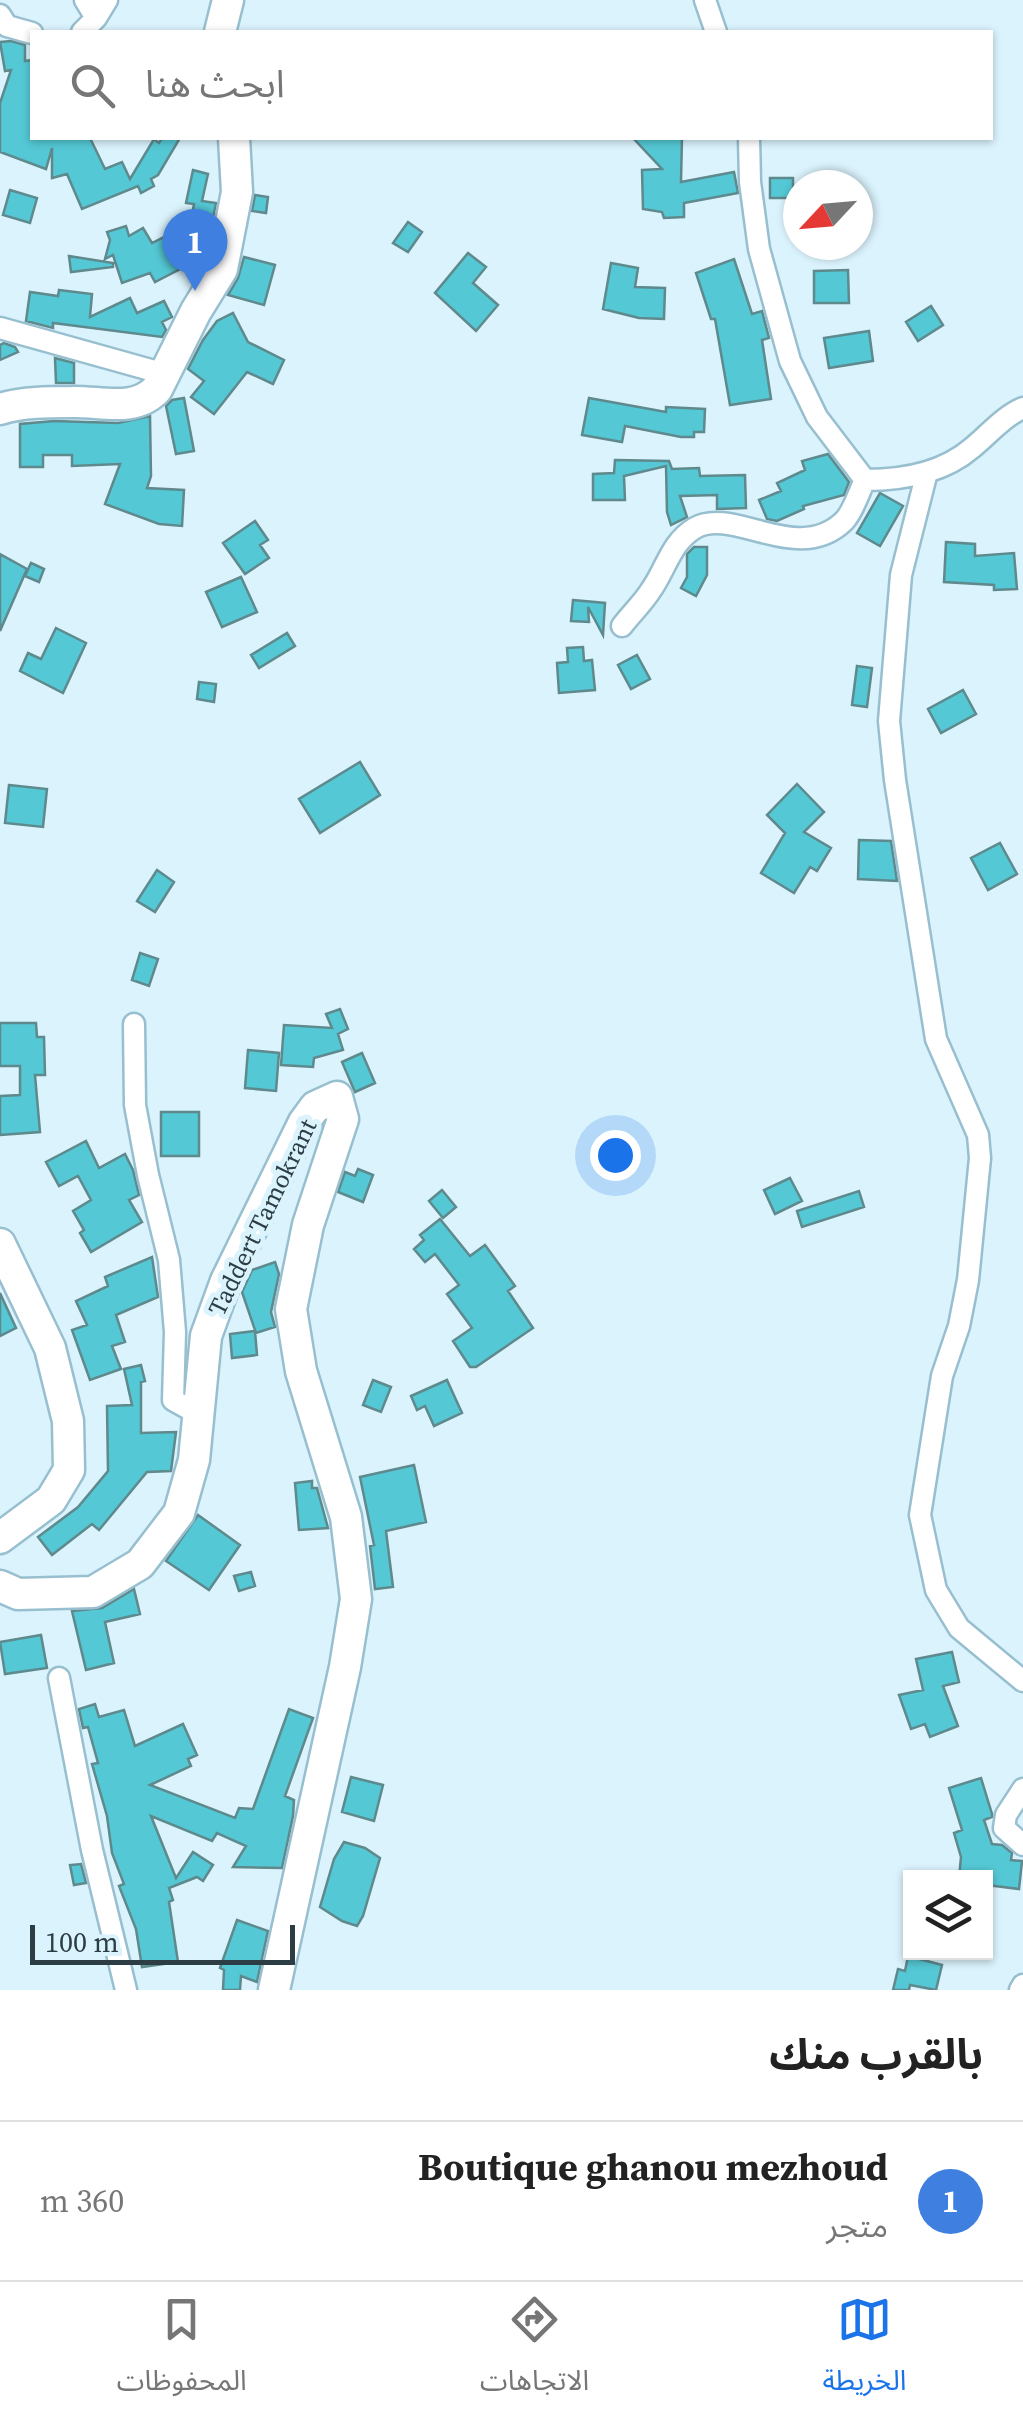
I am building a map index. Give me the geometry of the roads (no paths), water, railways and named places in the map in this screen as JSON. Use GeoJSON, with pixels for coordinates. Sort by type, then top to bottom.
{"type":"FeatureCollection","features":[{"type":"Feature","properties":{"kind":"main road"},"geometry":{"type":"LineString","coordinates":[[220,30],[228,0]]}},
{"type":"Feature","properties":{"kind":"main road"},"geometry":{"type":"LineString","coordinates":[[0,409],[20,403],[128,403],[148,398],[222,269],[237,192],[234,140]]}},
{"type":"Feature","properties":{"kind":"main road","name":"Taddert Tamokrant"},"geometry":{"type":"LineString","coordinates":[[0,1586],[18,1594],[93,1592],[140,1564],[179,1513],[194,1460],[206,1336],[226,1280],[304,1122],[315,1106],[336,1096],[343,1119],[308,1225],[291,1309],[301,1371],[346,1517],[356,1598],[345,1667],[274,1990]]}},
{"type":"Feature","properties":{"kind":"main road"},"geometry":{"type":"LineString","coordinates":[[0,1244],[50,1348],[68,1421],[69,1470],[51,1500],[0,1538]]}},
{"type":"Feature","properties":{"kind":"street"},"geometry":{"type":"LineString","coordinates":[[705,0],[715,30]]}},
{"type":"Feature","properties":{"kind":"street"},"geometry":{"type":"LineString","coordinates":[[0,15],[7,26],[30,31]]}},
{"type":"Feature","properties":{"kind":"street"},"geometry":{"type":"LineString","coordinates":[[749,140],[759,249],[790,361],[817,417],[865,480]]}},
{"type":"Feature","properties":{"kind":"street"},"geometry":{"type":"LineString","coordinates":[[0,328],[164,374]]}},
{"type":"Feature","properties":{"kind":"street"},"geometry":{"type":"LineString","coordinates":[[865,480],[894,480],[927,472],[967,453],[1023,408]]}},
{"type":"Feature","properties":{"kind":"street"},"geometry":{"type":"LineString","coordinates":[[927,472],[901,574],[890,721],[936,1039],[978,1135],[980,1158],[968,1280],[960,1326],[942,1376],[920,1515],[936,1590],[959,1628],[1023,1681]]}},
{"type":"Feature","properties":{"kind":"street"},"geometry":{"type":"LineString","coordinates":[[622,626],[652,590],[678,540],[698,526],[719,522],[790,539],[824,534],[845,520],[865,480]]}},
{"type":"Feature","properties":{"kind":"street"},"geometry":{"type":"LineString","coordinates":[[134,1024],[135,1105],[169,1260],[174,1400],[198,1414]]}},
{"type":"Feature","properties":{"kind":"street"},"geometry":{"type":"LineString","coordinates":[[59,1678],[92,1850],[126,1990]]}},
{"type":"Feature","properties":{"kind":"street"},"geometry":{"type":"LineString","coordinates":[[1023,1789],[1006,1814],[1004,1828],[1023,1845]]}},
{"type":"Feature","properties":{"kind":"place","name":"Boutique ghanou mezhoud"},"geometry":{"type":"Point","coordinates":[195,291]}}]}
